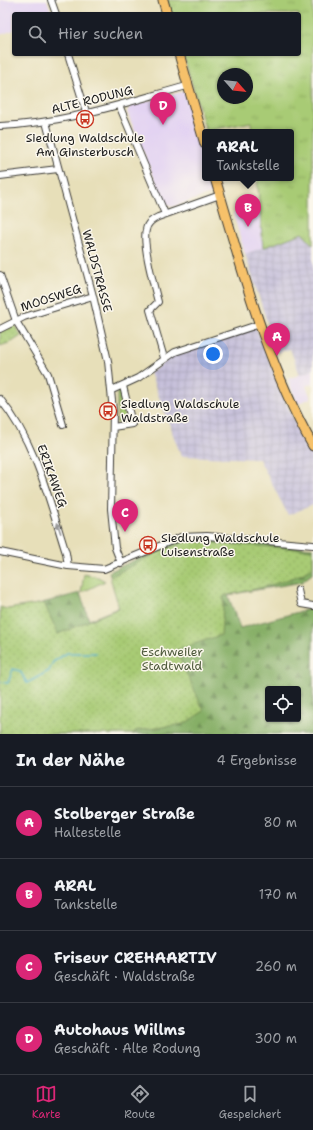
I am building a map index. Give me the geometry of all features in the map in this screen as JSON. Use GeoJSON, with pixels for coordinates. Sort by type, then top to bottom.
{"type":"FeatureCollection","features":[{"type":"Feature","properties":{"kind":"main road"},"geometry":{"type":"LineString","coordinates":[[163,0],[166,12]]}},
{"type":"Feature","properties":{"kind":"main road"},"geometry":{"type":"LineString","coordinates":[[180,56],[202,134]]}},
{"type":"Feature","properties":{"kind":"main road"},"geometry":{"type":"LineString","coordinates":[[216,181],[260,324],[297,416],[313,446]]}},
{"type":"Feature","properties":{"kind":"street"},"geometry":{"type":"LineString","coordinates":[[51,0],[55,12]]}},
{"type":"Feature","properties":{"kind":"street"},"geometry":{"type":"LineString","coordinates":[[69,56],[87,115]]}},
{"type":"Feature","properties":{"kind":"street","name":"ALTE RODUNG"},"geometry":{"type":"LineString","coordinates":[[0,126],[46,122],[87,115],[188,86]]}},
{"type":"Feature","properties":{"kind":"street"},"geometry":{"type":"LineString","coordinates":[[119,105],[165,214]]}},
{"type":"Feature","properties":{"kind":"street","name":"WALDSTRASSE"},"geometry":{"type":"LineString","coordinates":[[46,122],[93,296],[108,361],[112,390],[113,427],[110,509],[115,548],[121,563]]}},
{"type":"Feature","properties":{"kind":"street"},"geometry":{"type":"LineString","coordinates":[[0,176],[58,168]]}},
{"type":"Feature","properties":{"kind":"street"},"geometry":{"type":"LineString","coordinates":[[164,358],[150,310],[158,302],[145,234],[150,221],[165,214],[220,195]]}},
{"type":"Feature","properties":{"kind":"street","name":"MOOSWEG"},"geometry":{"type":"LineString","coordinates":[[0,275],[16,322],[48,374],[63,425]]}},
{"type":"Feature","properties":{"kind":"street","name":"MOOSWEG"},"geometry":{"type":"LineString","coordinates":[[0,329],[24,317],[93,296]]}},
{"type":"Feature","properties":{"kind":"street"},"geometry":{"type":"LineString","coordinates":[[112,390],[123,386],[150,371],[164,358],[180,350],[260,324]]}},
{"type":"Feature","properties":{"kind":"street"},"geometry":{"type":"LineString","coordinates":[[113,427],[132,424],[123,386]]}},
{"type":"Feature","properties":{"kind":"street","name":"ERIKAWEG"},"geometry":{"type":"LineString","coordinates":[[0,399],[22,431],[40,472],[66,552],[68,566]]}},
{"type":"Feature","properties":{"kind":"street"},"geometry":{"type":"LineString","coordinates":[[0,552],[68,566],[104,569],[181,536],[208,536],[313,545]]}},
{"type":"Feature","properties":{"kind":"street"},"geometry":{"type":"LineString","coordinates":[[298,590],[301,604],[313,606]]}},
{"type":"Feature","properties":{"kind":"shaded area"},"geometry":{"type":"Polygon","coordinates":[[[0,0],[47,0],[51,12],[12,12],[12,31],[0,35],[0,0]]]}},
{"type":"Feature","properties":{"kind":"shaded area"},"geometry":{"type":"Polygon","coordinates":[[[185,91],[202,147],[202,181],[213,181],[216,192],[172,207],[164,202],[127,112],[130,106],[185,91]]]}},
{"type":"Feature","properties":{"kind":"shaded area"},"geometry":{"type":"Polygon","coordinates":[[[259,205],[263,248],[245,254],[233,213],[259,205]]]}},
{"type":"Feature","properties":{"kind":"shaded area"},"geometry":{"type":"Polygon","coordinates":[[[302,233],[313,245],[313,370],[300,375],[290,349],[277,353],[245,254],[302,233]]]}},
{"type":"Feature","properties":{"kind":"shaded area"},"geometry":{"type":"Polygon","coordinates":[[[256,327],[288,407],[313,455],[313,505],[288,515],[259,459],[181,456],[150,373],[176,353],[256,327]]]}},
{"type":"Feature","properties":{"kind":"shaded area"},"geometry":{"type":"Polygon","coordinates":[[[313,370],[313,383],[306,386],[311,398],[297,404],[288,379],[313,370]]]}},
{"type":"Feature","properties":{"kind":"green space"},"geometry":{"type":"Polygon","coordinates":[[[167,0],[313,0],[313,245],[302,233],[263,248],[257,181],[294,181],[294,129],[252,129],[251,122],[216,129],[205,129],[184,56],[301,56],[301,12],[170,12],[167,0]]]}},
{"type":"Feature","properties":{"kind":"green space"},"geometry":{"type":"Polygon","coordinates":[[[14,324],[21,336],[12,342],[0,346],[0,331],[14,324]]]}},
{"type":"Feature","properties":{"kind":"green space"},"geometry":{"type":"Polygon","coordinates":[[[120,390],[124,396],[120,395],[125,416],[129,417],[130,420],[127,423],[117,423],[117,391],[120,390]]]}},
{"type":"Feature","properties":{"kind":"green space","name":"Eschweiler Stadtwald"},"geometry":{"type":"Polygon","coordinates":[[[182,538],[227,540],[313,548],[313,573],[302,582],[228,595],[240,628],[313,608],[313,734],[0,734],[12,611],[80,593],[89,620],[118,608],[119,604],[109,572],[182,538]]]}},
{"type":"Feature","properties":{"kind":"green space","name":"Eschweiler Stadtwald"},"geometry":{"type":"Polygon","coordinates":[[[189,541],[313,550],[313,568],[302,574],[270,585],[224,596],[221,635],[176,650],[204,711],[184,724],[135,731],[135,734],[0,734],[0,607],[7,609],[44,603],[58,634],[119,608],[110,577],[162,550],[189,541]]]}},
{"type":"Feature","properties":{"kind":"green space"},"geometry":{"type":"Polygon","coordinates":[[[84,574],[98,577],[105,581],[81,593],[84,574]]]}},
{"type":"Feature","properties":{"kind":"waterway"},"geometry":{"type":"LineString","coordinates":[[0,682],[8,683],[13,669],[20,671],[27,683],[49,671],[53,662],[67,653],[96,653]]}},
{"type":"Feature","properties":{"kind":"place","name":"Siedlung Waldschule Am Ginsterbusch"},"geometry":{"type":"Point","coordinates":[85,119]}},
{"type":"Feature","properties":{"kind":"place","name":"Autohaus Willms"},"geometry":{"type":"Point","coordinates":[163,125]}},
{"type":"Feature","properties":{"kind":"place","name":"ARAL"},"geometry":{"type":"Point","coordinates":[248,227]}},
{"type":"Feature","properties":{"kind":"place","name":"Stolberger Straße"},"geometry":{"type":"Point","coordinates":[277,356]}},
{"type":"Feature","properties":{"kind":"place","name":"Siedlung Waldschule Waldstraße"},"geometry":{"type":"Point","coordinates":[108,411]}},
{"type":"Feature","properties":{"kind":"place","name":"Friseur CREHAARTIV"},"geometry":{"type":"Point","coordinates":[125,532]}},
{"type":"Feature","properties":{"kind":"place","name":"Siedlung Waldschule Luisenstraße"},"geometry":{"type":"Point","coordinates":[148,545]}}]}
